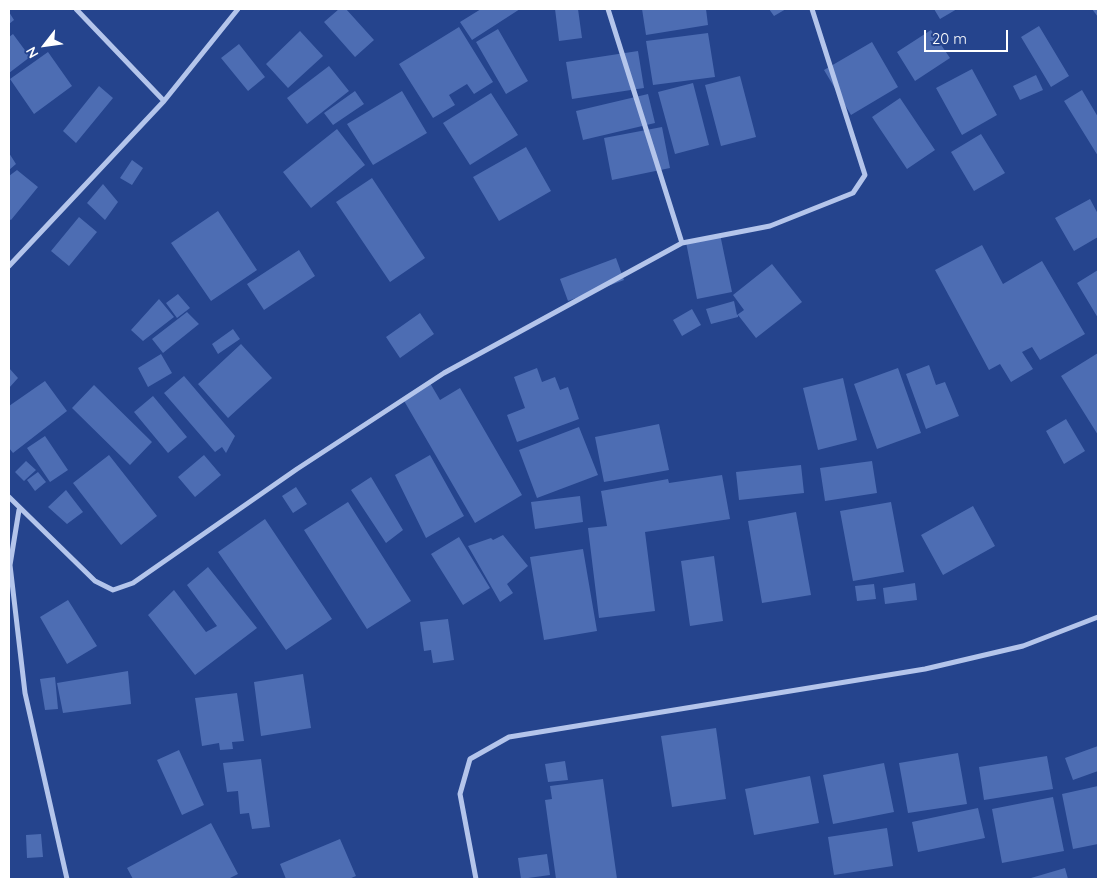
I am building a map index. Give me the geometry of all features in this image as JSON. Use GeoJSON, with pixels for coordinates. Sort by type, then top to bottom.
{"type":"FeatureCollection","features":[{"type":"Feature","properties":{"kind":"street"},"geometry":{"type":"LineString","coordinates":[[76,9],[164,101]]}},
{"type":"Feature","properties":{"kind":"street"},"geometry":{"type":"LineString","coordinates":[[9,266],[164,101],[238,9]]}},
{"type":"Feature","properties":{"kind":"street"},"geometry":{"type":"LineString","coordinates":[[608,9],[682,243]]}},
{"type":"Feature","properties":{"kind":"street"},"geometry":{"type":"LineString","coordinates":[[9,497],[19,510],[95,581],[113,590],[133,583],[297,469],[444,373],[682,243],[770,226],[853,193],[865,175],[812,9]]}},
{"type":"Feature","properties":{"kind":"street"},"geometry":{"type":"LineString","coordinates":[[19,510],[10,565],[25,693],[66,879]]}},
{"type":"Feature","properties":{"kind":"street"},"geometry":{"type":"LineString","coordinates":[[476,879],[460,794],[470,759],[510,737],[925,669],[1023,646],[1098,618]]}},
{"type":"Feature","properties":{"kind":"building"},"geometry":{"type":"Polygon","coordinates":[[[339,9],[346,9],[374,40],[355,57],[324,22],[339,9]]]}},
{"type":"Feature","properties":{"kind":"building"},"geometry":{"type":"Polygon","coordinates":[[[481,9],[520,9],[472,40],[460,22],[481,9]]]}},
{"type":"Feature","properties":{"kind":"building"},"geometry":{"type":"Polygon","coordinates":[[[555,9],[578,9],[582,38],[559,41],[555,9]]]}},
{"type":"Feature","properties":{"kind":"building"},"geometry":{"type":"Polygon","coordinates":[[[642,9],[706,9],[708,25],[646,35],[642,9]]]}},
{"type":"Feature","properties":{"kind":"building"},"geometry":{"type":"Polygon","coordinates":[[[769,9],[786,9],[774,16],[769,9]]]}},
{"type":"Feature","properties":{"kind":"building"},"geometry":{"type":"Polygon","coordinates":[[[934,9],[957,9],[940,19],[934,9]]]}},
{"type":"Feature","properties":{"kind":"building"},"geometry":{"type":"Polygon","coordinates":[[[1092,9],[1098,9],[1098,17],[1092,9]]]}},
{"type":"Feature","properties":{"kind":"building"},"geometry":{"type":"Polygon","coordinates":[[[9,12],[14,20],[9,24],[9,12]]]}},
{"type":"Feature","properties":{"kind":"building"},"geometry":{"type":"Polygon","coordinates":[[[1039,26],[1069,76],[1051,87],[1021,37],[1039,26]]]}},
{"type":"Feature","properties":{"kind":"building"},"geometry":{"type":"Polygon","coordinates":[[[459,27],[493,82],[474,94],[467,84],[449,95],[455,105],[433,118],[399,64],[459,27]]]}},
{"type":"Feature","properties":{"kind":"building"},"geometry":{"type":"Polygon","coordinates":[[[498,29],[528,81],[506,94],[476,42],[498,29]]]}},
{"type":"Feature","properties":{"kind":"building"},"geometry":{"type":"Polygon","coordinates":[[[931,30],[950,58],[915,81],[897,52],[931,30]]]}},
{"type":"Feature","properties":{"kind":"building"},"geometry":{"type":"Polygon","coordinates":[[[300,31],[323,56],[288,88],[266,64],[300,31]]]}},
{"type":"Feature","properties":{"kind":"building"},"geometry":{"type":"Polygon","coordinates":[[[708,33],[715,77],[653,85],[646,41],[708,33]]]}},
{"type":"Feature","properties":{"kind":"building"},"geometry":{"type":"Polygon","coordinates":[[[13,34],[30,57],[9,73],[9,37],[13,34]]]}},
{"type":"Feature","properties":{"kind":"building"},"geometry":{"type":"Polygon","coordinates":[[[872,42],[898,87],[851,115],[824,70],[872,42]]]}},
{"type":"Feature","properties":{"kind":"building"},"geometry":{"type":"Polygon","coordinates":[[[239,44],[265,77],[248,91],[221,58],[239,44]]]}},
{"type":"Feature","properties":{"kind":"building"},"geometry":{"type":"Polygon","coordinates":[[[638,51],[644,88],[572,99],[566,62],[638,51]]]}},
{"type":"Feature","properties":{"kind":"building"},"geometry":{"type":"Polygon","coordinates":[[[48,52],[72,86],[34,114],[10,79],[48,52]]]}},
{"type":"Feature","properties":{"kind":"building"},"geometry":{"type":"Polygon","coordinates":[[[329,66],[349,91],[307,124],[287,98],[329,66]]]}},
{"type":"Feature","properties":{"kind":"building"},"geometry":{"type":"Polygon","coordinates":[[[972,69],[997,115],[962,135],[936,88],[972,69]]]}},
{"type":"Feature","properties":{"kind":"building"},"geometry":{"type":"Polygon","coordinates":[[[1036,75],[1043,90],[1020,100],[1013,86],[1036,75]]]}},
{"type":"Feature","properties":{"kind":"building"},"geometry":{"type":"Polygon","coordinates":[[[740,76],[756,137],[721,146],[705,85],[740,76]]]}},
{"type":"Feature","properties":{"kind":"building"},"geometry":{"type":"Polygon","coordinates":[[[693,83],[709,145],[675,154],[658,92],[693,83]]]}},
{"type":"Feature","properties":{"kind":"building"},"geometry":{"type":"Polygon","coordinates":[[[99,86],[113,98],[76,143],[63,131],[99,86]]]}},
{"type":"Feature","properties":{"kind":"building"},"geometry":{"type":"Polygon","coordinates":[[[1082,90],[1098,117],[1098,156],[1064,101],[1082,90]]]}},
{"type":"Feature","properties":{"kind":"building"},"geometry":{"type":"Polygon","coordinates":[[[355,91],[364,104],[333,125],[324,113],[355,91]]]}},
{"type":"Feature","properties":{"kind":"building"},"geometry":{"type":"Polygon","coordinates":[[[402,91],[427,133],[373,165],[347,124],[402,91]]]}},
{"type":"Feature","properties":{"kind":"building"},"geometry":{"type":"Polygon","coordinates":[[[491,93],[518,135],[470,165],[443,123],[491,93]]]}},
{"type":"Feature","properties":{"kind":"building"},"geometry":{"type":"Polygon","coordinates":[[[648,94],[655,123],[583,140],[576,111],[648,94]]]}},
{"type":"Feature","properties":{"kind":"building"},"geometry":{"type":"Polygon","coordinates":[[[900,98],[935,150],[907,169],[872,117],[900,98]]]}},
{"type":"Feature","properties":{"kind":"building"},"geometry":{"type":"Polygon","coordinates":[[[662,127],[670,168],[612,180],[604,138],[662,127]]]}},
{"type":"Feature","properties":{"kind":"building"},"geometry":{"type":"Polygon","coordinates":[[[337,129],[365,165],[311,208],[283,172],[337,129]]]}},
{"type":"Feature","properties":{"kind":"building"},"geometry":{"type":"Polygon","coordinates":[[[981,134],[1005,173],[974,191],[951,152],[981,134]]]}},
{"type":"Feature","properties":{"kind":"building"},"geometry":{"type":"Polygon","coordinates":[[[526,147],[551,191],[499,221],[473,177],[526,147]]]}},
{"type":"Feature","properties":{"kind":"building"},"geometry":{"type":"Polygon","coordinates":[[[9,153],[16,164],[9,170],[9,153]]]}},
{"type":"Feature","properties":{"kind":"building"},"geometry":{"type":"Polygon","coordinates":[[[132,160],[143,168],[132,185],[120,178],[132,160]]]}},
{"type":"Feature","properties":{"kind":"building"},"geometry":{"type":"Polygon","coordinates":[[[17,170],[38,187],[11,220],[9,219],[9,176],[17,170]]]}},
{"type":"Feature","properties":{"kind":"building"},"geometry":{"type":"Polygon","coordinates":[[[372,178],[425,258],[390,282],[336,202],[372,178]]]}},
{"type":"Feature","properties":{"kind":"building"},"geometry":{"type":"Polygon","coordinates":[[[103,184],[118,202],[105,220],[87,203],[103,184]]]}},
{"type":"Feature","properties":{"kind":"building"},"geometry":{"type":"Polygon","coordinates":[[[1090,199],[1098,214],[1098,237],[1074,251],[1055,218],[1090,199]]]}},
{"type":"Feature","properties":{"kind":"building"},"geometry":{"type":"Polygon","coordinates":[[[218,211],[257,270],[211,301],[171,243],[218,211]]]}},
{"type":"Feature","properties":{"kind":"building"},"geometry":{"type":"Polygon","coordinates":[[[79,217],[97,232],[69,266],[51,251],[79,217]]]}},
{"type":"Feature","properties":{"kind":"building"},"geometry":{"type":"Polygon","coordinates":[[[720,234],[732,292],[697,299],[686,242],[720,234]]]}},
{"type":"Feature","properties":{"kind":"building"},"geometry":{"type":"Polygon","coordinates":[[[982,245],[1003,284],[1042,261],[1085,334],[1040,360],[1032,347],[1022,352],[1033,369],[1011,382],[1000,364],[989,370],[935,270],[982,245]]]}},
{"type":"Feature","properties":{"kind":"building"},"geometry":{"type":"Polygon","coordinates":[[[299,250],[315,276],[264,310],[247,284],[299,250]]]}},
{"type":"Feature","properties":{"kind":"building"},"geometry":{"type":"Polygon","coordinates":[[[616,258],[624,280],[568,301],[560,279],[616,258]]]}},
{"type":"Feature","properties":{"kind":"building"},"geometry":{"type":"Polygon","coordinates":[[[772,264],[802,302],[756,338],[738,315],[738,317],[711,324],[706,309],[734,301],[737,315],[744,310],[733,295],[772,264]]]}},
{"type":"Feature","properties":{"kind":"building"},"geometry":{"type":"Polygon","coordinates":[[[1098,270],[1098,318],[1077,283],[1098,270]]]}},
{"type":"Feature","properties":{"kind":"building"},"geometry":{"type":"Polygon","coordinates":[[[178,294],[190,308],[177,318],[166,303],[178,294]]]}},
{"type":"Feature","properties":{"kind":"building"},"geometry":{"type":"Polygon","coordinates":[[[159,299],[174,317],[143,341],[131,330],[159,299]]]}},
{"type":"Feature","properties":{"kind":"building"},"geometry":{"type":"Polygon","coordinates":[[[692,309],[701,325],[682,336],[673,320],[692,309]]]}},
{"type":"Feature","properties":{"kind":"building"},"geometry":{"type":"Polygon","coordinates":[[[187,312],[199,324],[163,353],[152,339],[187,312]]]}},
{"type":"Feature","properties":{"kind":"building"},"geometry":{"type":"Polygon","coordinates":[[[420,313],[434,334],[400,358],[386,337],[420,313]]]}},
{"type":"Feature","properties":{"kind":"building"},"geometry":{"type":"Polygon","coordinates":[[[233,329],[240,339],[218,354],[212,344],[233,329]]]}},
{"type":"Feature","properties":{"kind":"building"},"geometry":{"type":"Polygon","coordinates":[[[241,344],[272,378],[228,418],[198,384],[241,344]]]}},
{"type":"Feature","properties":{"kind":"building"},"geometry":{"type":"Polygon","coordinates":[[[1098,353],[1098,435],[1061,376],[1098,353]]]}},
{"type":"Feature","properties":{"kind":"building"},"geometry":{"type":"Polygon","coordinates":[[[161,354],[172,373],[148,387],[138,368],[161,354]]]}},
{"type":"Feature","properties":{"kind":"building"},"geometry":{"type":"Polygon","coordinates":[[[929,365],[936,385],[945,382],[959,416],[926,429],[906,374],[929,365]]]}},
{"type":"Feature","properties":{"kind":"building"},"geometry":{"type":"Polygon","coordinates":[[[9,368],[18,378],[9,388],[9,368]]]}},
{"type":"Feature","properties":{"kind":"building"},"geometry":{"type":"Polygon","coordinates":[[[537,368],[542,382],[555,377],[560,390],[568,387],[579,419],[517,442],[507,415],[525,408],[514,377],[537,368]]]}},
{"type":"Feature","properties":{"kind":"building"},"geometry":{"type":"Polygon","coordinates":[[[898,368],[921,433],[877,449],[854,384],[898,368]]]}},
{"type":"Feature","properties":{"kind":"building"},"geometry":{"type":"Polygon","coordinates":[[[184,376],[235,436],[226,453],[222,447],[215,452],[164,393],[184,376]]]}},
{"type":"Feature","properties":{"kind":"building"},"geometry":{"type":"Polygon","coordinates":[[[843,378],[857,440],[818,450],[803,388],[843,378]]]}},
{"type":"Feature","properties":{"kind":"building"},"geometry":{"type":"Polygon","coordinates":[[[45,381],[67,411],[13,453],[9,448],[9,406],[45,381]]]}},
{"type":"Feature","properties":{"kind":"building"},"geometry":{"type":"Polygon","coordinates":[[[430,383],[440,400],[460,388],[522,495],[475,523],[403,399],[430,383]]]}},
{"type":"Feature","properties":{"kind":"building"},"geometry":{"type":"Polygon","coordinates":[[[94,385],[152,442],[130,465],[72,408],[94,385]]]}},
{"type":"Feature","properties":{"kind":"building"},"geometry":{"type":"Polygon","coordinates":[[[153,396],[187,437],[168,453],[134,412],[153,396]]]}},
{"type":"Feature","properties":{"kind":"building"},"geometry":{"type":"Polygon","coordinates":[[[1066,419],[1085,451],[1064,464],[1046,431],[1066,419]]]}},
{"type":"Feature","properties":{"kind":"building"},"geometry":{"type":"Polygon","coordinates":[[[659,424],[669,470],[604,482],[595,437],[659,424]]]}},
{"type":"Feature","properties":{"kind":"building"},"geometry":{"type":"Polygon","coordinates":[[[579,427],[598,475],[537,498],[519,450],[579,427]]]}},
{"type":"Feature","properties":{"kind":"building"},"geometry":{"type":"Polygon","coordinates":[[[45,436],[68,470],[50,482],[27,448],[45,436]]]}},
{"type":"Feature","properties":{"kind":"building"},"geometry":{"type":"Polygon","coordinates":[[[109,455],[157,516],[121,545],[73,483],[109,455]]]}},
{"type":"Feature","properties":{"kind":"building"},"geometry":{"type":"Polygon","coordinates":[[[204,455],[221,475],[195,497],[178,477],[204,455]]]}},
{"type":"Feature","properties":{"kind":"building"},"geometry":{"type":"Polygon","coordinates":[[[430,455],[464,516],[426,538],[395,475],[430,455]]]}},
{"type":"Feature","properties":{"kind":"building"},"geometry":{"type":"Polygon","coordinates":[[[26,461],[36,470],[24,481],[15,472],[26,461]]]}},
{"type":"Feature","properties":{"kind":"building"},"geometry":{"type":"Polygon","coordinates":[[[872,461],[877,493],[825,501],[820,468],[872,461]]]}},
{"type":"Feature","properties":{"kind":"building"},"geometry":{"type":"Polygon","coordinates":[[[801,465],[804,493],[739,500],[736,472],[801,465]]]}},
{"type":"Feature","properties":{"kind":"building"},"geometry":{"type":"Polygon","coordinates":[[[38,472],[46,482],[35,491],[27,480],[38,472]]]}},
{"type":"Feature","properties":{"kind":"building"},"geometry":{"type":"Polygon","coordinates":[[[722,475],[730,519],[645,532],[655,611],[599,618],[588,528],[607,526],[601,491],[668,479],[669,483],[722,475]]]}},
{"type":"Feature","properties":{"kind":"building"},"geometry":{"type":"Polygon","coordinates":[[[371,477],[403,530],[386,543],[351,490],[371,477]]]}},
{"type":"Feature","properties":{"kind":"building"},"geometry":{"type":"Polygon","coordinates":[[[296,487],[307,504],[293,513],[282,496],[296,487]]]}},
{"type":"Feature","properties":{"kind":"building"},"geometry":{"type":"Polygon","coordinates":[[[66,490],[83,512],[67,524],[48,507],[66,490]]]}},
{"type":"Feature","properties":{"kind":"building"},"geometry":{"type":"Polygon","coordinates":[[[580,496],[583,522],[535,529],[531,502],[580,496]]]}},
{"type":"Feature","properties":{"kind":"building"},"geometry":{"type":"Polygon","coordinates":[[[348,502],[411,601],[367,629],[304,530],[348,502]]]}},
{"type":"Feature","properties":{"kind":"building"},"geometry":{"type":"Polygon","coordinates":[[[891,502],[904,572],[853,581],[840,511],[891,502]]]}},
{"type":"Feature","properties":{"kind":"building"},"geometry":{"type":"Polygon","coordinates":[[[973,506],[995,546],[943,575],[921,535],[973,506]]]}},
{"type":"Feature","properties":{"kind":"building"},"geometry":{"type":"Polygon","coordinates":[[[796,512],[811,595],[762,603],[748,521],[796,512]]]}},
{"type":"Feature","properties":{"kind":"building"},"geometry":{"type":"Polygon","coordinates":[[[265,519],[332,619],[286,650],[218,552],[265,519]]]}},
{"type":"Feature","properties":{"kind":"building"},"geometry":{"type":"Polygon","coordinates":[[[503,535],[528,566],[507,584],[513,593],[500,602],[468,546],[491,538],[493,540],[503,535]]]}},
{"type":"Feature","properties":{"kind":"building"},"geometry":{"type":"Polygon","coordinates":[[[459,537],[490,588],[463,605],[431,554],[459,537]]]}},
{"type":"Feature","properties":{"kind":"building"},"geometry":{"type":"Polygon","coordinates":[[[583,549],[597,631],[544,640],[530,557],[583,549]]]}},
{"type":"Feature","properties":{"kind":"building"},"geometry":{"type":"Polygon","coordinates":[[[714,556],[723,621],[690,626],[681,561],[714,556]]]}},
{"type":"Feature","properties":{"kind":"building"},"geometry":{"type":"Polygon","coordinates":[[[208,567],[257,628],[195,675],[148,615],[174,590],[206,632],[217,626],[187,585],[208,567]]]}},
{"type":"Feature","properties":{"kind":"building"},"geometry":{"type":"Polygon","coordinates":[[[915,583],[917,600],[885,604],[883,588],[915,583]]]}},
{"type":"Feature","properties":{"kind":"building"},"geometry":{"type":"Polygon","coordinates":[[[874,584],[876,599],[857,601],[855,586],[874,584]]]}},
{"type":"Feature","properties":{"kind":"building"},"geometry":{"type":"Polygon","coordinates":[[[68,600],[97,646],[67,664],[40,617],[68,600]]]}},
{"type":"Feature","properties":{"kind":"building"},"geometry":{"type":"Polygon","coordinates":[[[448,619],[454,660],[433,663],[431,650],[424,651],[420,622],[448,619]]]}},
{"type":"Feature","properties":{"kind":"building"},"geometry":{"type":"Polygon","coordinates":[[[128,671],[131,704],[63,713],[57,683],[128,671]]]}},
{"type":"Feature","properties":{"kind":"building"},"geometry":{"type":"Polygon","coordinates":[[[303,674],[311,728],[261,736],[254,682],[303,674]]]}},
{"type":"Feature","properties":{"kind":"building"},"geometry":{"type":"Polygon","coordinates":[[[55,677],[58,709],[45,710],[40,679],[55,677]]]}},
{"type":"Feature","properties":{"kind":"building"},"geometry":{"type":"Polygon","coordinates":[[[237,693],[244,741],[232,742],[233,749],[220,750],[219,743],[202,746],[195,698],[237,693]]]}},
{"type":"Feature","properties":{"kind":"building"},"geometry":{"type":"Polygon","coordinates":[[[716,728],[726,799],[672,807],[661,736],[716,728]]]}},
{"type":"Feature","properties":{"kind":"building"},"geometry":{"type":"Polygon","coordinates":[[[1098,746],[1098,771],[1073,780],[1065,758],[1098,746]]]}},
{"type":"Feature","properties":{"kind":"building"},"geometry":{"type":"Polygon","coordinates":[[[179,750],[204,805],[182,815],[157,760],[179,750]]]}},
{"type":"Feature","properties":{"kind":"building"},"geometry":{"type":"Polygon","coordinates":[[[958,753],[967,804],[908,813],[899,763],[958,753]]]}},
{"type":"Feature","properties":{"kind":"building"},"geometry":{"type":"Polygon","coordinates":[[[1047,756],[1053,789],[984,800],[979,767],[1047,756]]]}},
{"type":"Feature","properties":{"kind":"building"},"geometry":{"type":"Polygon","coordinates":[[[261,759],[270,827],[252,829],[249,813],[240,814],[238,791],[227,792],[223,763],[261,759]]]}},
{"type":"Feature","properties":{"kind":"building"},"geometry":{"type":"Polygon","coordinates":[[[565,761],[568,780],[548,782],[545,764],[565,761]]]}},
{"type":"Feature","properties":{"kind":"building"},"geometry":{"type":"Polygon","coordinates":[[[884,763],[894,812],[833,824],[823,775],[884,763]]]}},
{"type":"Feature","properties":{"kind":"building"},"geometry":{"type":"Polygon","coordinates":[[[810,776],[819,823],[754,835],[745,789],[810,776]]]}},
{"type":"Feature","properties":{"kind":"building"},"geometry":{"type":"Polygon","coordinates":[[[603,779],[617,879],[556,879],[545,800],[552,799],[550,786],[603,779]]]}},
{"type":"Feature","properties":{"kind":"building"},"geometry":{"type":"Polygon","coordinates":[[[1098,786],[1098,844],[1073,849],[1062,794],[1098,786]]]}},
{"type":"Feature","properties":{"kind":"building"},"geometry":{"type":"Polygon","coordinates":[[[1053,797],[1064,851],[1002,863],[992,809],[1053,797]]]}},
{"type":"Feature","properties":{"kind":"building"},"geometry":{"type":"Polygon","coordinates":[[[978,808],[985,838],[918,852],[912,822],[978,808]]]}},
{"type":"Feature","properties":{"kind":"building"},"geometry":{"type":"Polygon","coordinates":[[[211,823],[238,874],[228,879],[133,879],[127,868],[211,823]]]}},
{"type":"Feature","properties":{"kind":"building"},"geometry":{"type":"Polygon","coordinates":[[[887,828],[893,866],[834,875],[828,837],[887,828]]]}},
{"type":"Feature","properties":{"kind":"building"},"geometry":{"type":"Polygon","coordinates":[[[41,834],[43,857],[27,858],[26,835],[41,834]]]}},
{"type":"Feature","properties":{"kind":"building"},"geometry":{"type":"Polygon","coordinates":[[[340,839],[356,876],[349,879],[286,879],[280,864],[340,839]]]}},
{"type":"Feature","properties":{"kind":"building"},"geometry":{"type":"Polygon","coordinates":[[[547,854],[550,875],[521,879],[518,858],[547,854]]]}},
{"type":"Feature","properties":{"kind":"building"},"geometry":{"type":"Polygon","coordinates":[[[1065,868],[1068,879],[1031,879],[1031,878],[1065,868]]]}}]}
